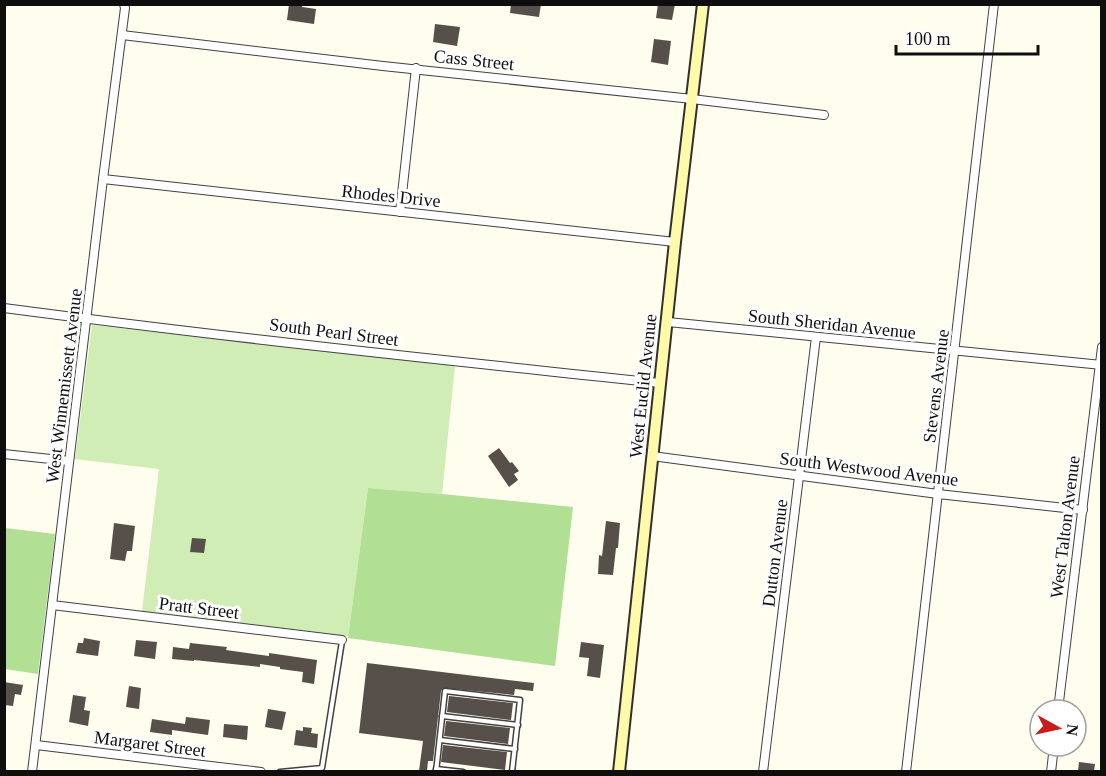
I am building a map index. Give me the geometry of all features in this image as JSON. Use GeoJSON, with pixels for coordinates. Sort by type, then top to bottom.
{"type":"FeatureCollection","features":[{"type":"Feature","properties":{"kind":"street","name":"West Winnemissett Avenue"},"geometry":{"type":"LineString","coordinates":[[32,771],[124,4]]}},
{"type":"Feature","properties":{"kind":"street","name":"West Euclid Avenue"},"geometry":{"type":"LineString","coordinates":[[620,771],[675,242],[703,4]]}},
{"type":"Feature","properties":{"kind":"street","name":"Stevens Avenue"},"geometry":{"type":"LineString","coordinates":[[906,771],[994,4]]}},
{"type":"Feature","properties":{"kind":"street","name":"Cass Street"},"geometry":{"type":"LineString","coordinates":[[122,35],[824,116]]}},
{"type":"Feature","properties":{"kind":"street"},"geometry":{"type":"LineString","coordinates":[[400,212],[416,69]]}},
{"type":"Feature","properties":{"kind":"street","name":"Rhodes Drive"},"geometry":{"type":"LineString","coordinates":[[103,179],[675,242]]}},
{"type":"Feature","properties":{"kind":"street","name":"South Pearl Street"},"geometry":{"type":"LineString","coordinates":[[4,308],[457,362],[660,383]]}},
{"type":"Feature","properties":{"kind":"street","name":"South Sheridan Avenue"},"geometry":{"type":"LineString","coordinates":[[668,322],[1100,365]]}},
{"type":"Feature","properties":{"kind":"street","name":"Dutton Avenue"},"geometry":{"type":"LineString","coordinates":[[763,771],[816,338]]}},
{"type":"Feature","properties":{"kind":"street","name":"West Talton Avenue"},"geometry":{"type":"LineString","coordinates":[[1060,698],[1101,346]]}},
{"type":"Feature","properties":{"kind":"street"},"geometry":{"type":"LineString","coordinates":[[4,454],[69,461]]}},
{"type":"Feature","properties":{"kind":"street","name":"South Westwood Avenue"},"geometry":{"type":"LineString","coordinates":[[652,456],[938,494],[1083,510]]}},
{"type":"Feature","properties":{"kind":"street","name":"Pratt Street"},"geometry":{"type":"LineString","coordinates":[[52,605],[342,640]]}},
{"type":"Feature","properties":{"kind":"street","name":"Margaret Street"},"geometry":{"type":"LineString","coordinates":[[36,745],[261,771]]}},
{"type":"Feature","properties":{"kind":"lane"},"geometry":{"type":"LineString","coordinates":[[280,771],[322,768],[342,640]]}},
{"type":"Feature","properties":{"kind":"lane"},"geometry":{"type":"LineString","coordinates":[[463,771],[436,770],[445,692],[520,700],[512,771]]}},
{"type":"Feature","properties":{"kind":"lane"},"geometry":{"type":"LineString","coordinates":[[442,716],[518,725]]}},
{"type":"Feature","properties":{"kind":"lane"},"geometry":{"type":"LineString","coordinates":[[440,740],[515,749]]}},
{"type":"Feature","properties":{"kind":"green space"},"geometry":{"type":"Polygon","coordinates":[[[92,325],[455,366],[442,494],[368,488],[348,638],[347,636],[142,611],[159,469],[75,459],[92,325]]]}},
{"type":"Feature","properties":{"kind":"green space"},"geometry":{"type":"Polygon","coordinates":[[[368,488],[573,507],[555,666],[348,638],[368,488]]]}},
{"type":"Feature","properties":{"kind":"green space"},"geometry":{"type":"Polygon","coordinates":[[[5,528],[55,534],[38,674],[5,669],[5,528]]]}},
{"type":"Feature","properties":{"kind":"building"},"geometry":{"type":"Polygon","coordinates":[[[289,4],[302,4],[302,7],[316,9],[314,24],[287,20],[289,4]]]}},
{"type":"Feature","properties":{"kind":"building"},"geometry":{"type":"Polygon","coordinates":[[[511,4],[541,4],[539,17],[510,13],[511,4]]]}},
{"type":"Feature","properties":{"kind":"building"},"geometry":{"type":"Polygon","coordinates":[[[658,4],[675,4],[672,20],[656,18],[658,4]]]}},
{"type":"Feature","properties":{"kind":"building"},"geometry":{"type":"Polygon","coordinates":[[[435,24],[460,27],[457,46],[433,42],[435,24]]]}},
{"type":"Feature","properties":{"kind":"building"},"geometry":{"type":"Polygon","coordinates":[[[654,39],[671,41],[668,65],[651,62],[654,39]]]}},
{"type":"Feature","properties":{"kind":"building"},"geometry":{"type":"Polygon","coordinates":[[[499,448],[519,471],[514,474],[518,480],[509,487],[488,456],[499,448]]]}},
{"type":"Feature","properties":{"kind":"building"},"geometry":{"type":"Polygon","coordinates":[[[606,521],[620,523],[613,575],[598,574],[599,555],[602,556],[606,521]]]}},
{"type":"Feature","properties":{"kind":"building"},"geometry":{"type":"Polygon","coordinates":[[[114,523],[135,526],[132,551],[127,551],[125,561],[110,559],[114,523]]]}},
{"type":"Feature","properties":{"kind":"building"},"geometry":{"type":"Polygon","coordinates":[[[192,538],[206,539],[204,553],[190,552],[192,538]]]}},
{"type":"Feature","properties":{"kind":"building"},"geometry":{"type":"Polygon","coordinates":[[[84,638],[100,641],[98,656],[76,653],[78,643],[83,643],[84,638]]]}},
{"type":"Feature","properties":{"kind":"building"},"geometry":{"type":"Polygon","coordinates":[[[136,640],[157,642],[155,659],[134,656],[136,640]]]}},
{"type":"Feature","properties":{"kind":"building"},"geometry":{"type":"Polygon","coordinates":[[[581,642],[604,645],[600,678],[587,676],[589,658],[579,657],[581,642]]]}},
{"type":"Feature","properties":{"kind":"building"},"geometry":{"type":"Polygon","coordinates":[[[190,643],[227,647],[226,650],[269,656],[269,653],[317,660],[314,684],[302,682],[303,672],[280,669],[280,667],[172,659],[173,647],[189,649],[190,643]]]}},
{"type":"Feature","properties":{"kind":"building"},"geometry":{"type":"Polygon","coordinates":[[[367,663],[534,683],[533,691],[515,689],[514,695],[443,688],[433,761],[428,761],[427,771],[419,771],[423,741],[359,733],[367,663]]]}},
{"type":"Feature","properties":{"kind":"building"},"geometry":{"type":"Polygon","coordinates":[[[4,682],[23,685],[21,695],[15,694],[13,706],[4,705],[4,682]]]}},
{"type":"Feature","properties":{"kind":"building"},"geometry":{"type":"Polygon","coordinates":[[[129,686],[141,688],[139,709],[126,707],[129,686]]]}},
{"type":"Feature","properties":{"kind":"building"},"geometry":{"type":"Polygon","coordinates":[[[73,695],[86,697],[84,710],[90,711],[88,726],[69,722],[73,695]]]}},
{"type":"Feature","properties":{"kind":"building"},"geometry":{"type":"Polygon","coordinates":[[[449,696],[513,703],[511,720],[447,712],[449,696]]]}},
{"type":"Feature","properties":{"kind":"building"},"geometry":{"type":"Polygon","coordinates":[[[268,709],[286,712],[282,730],[265,727],[268,709]]]}},
{"type":"Feature","properties":{"kind":"building"},"geometry":{"type":"Polygon","coordinates":[[[186,717],[210,720],[208,735],[172,730],[172,735],[150,732],[152,719],[185,724],[186,717]]]}},
{"type":"Feature","properties":{"kind":"building"},"geometry":{"type":"Polygon","coordinates":[[[446,721],[510,728],[508,744],[444,736],[446,721]]]}},
{"type":"Feature","properties":{"kind":"building"},"geometry":{"type":"Polygon","coordinates":[[[224,724],[248,726],[247,740],[223,737],[224,724]]]}},
{"type":"Feature","properties":{"kind":"building"},"geometry":{"type":"Polygon","coordinates":[[[303,727],[312,728],[311,733],[318,734],[317,748],[294,745],[296,730],[303,731],[303,727]]]}},
{"type":"Feature","properties":{"kind":"building"},"geometry":{"type":"Polygon","coordinates":[[[443,745],[507,752],[505,770],[441,762],[443,745]]]}},
{"type":"Feature","properties":{"kind":"building"},"geometry":{"type":"Polygon","coordinates":[[[1079,762],[1095,764],[1094,771],[1078,771],[1079,762]]]}}]}
